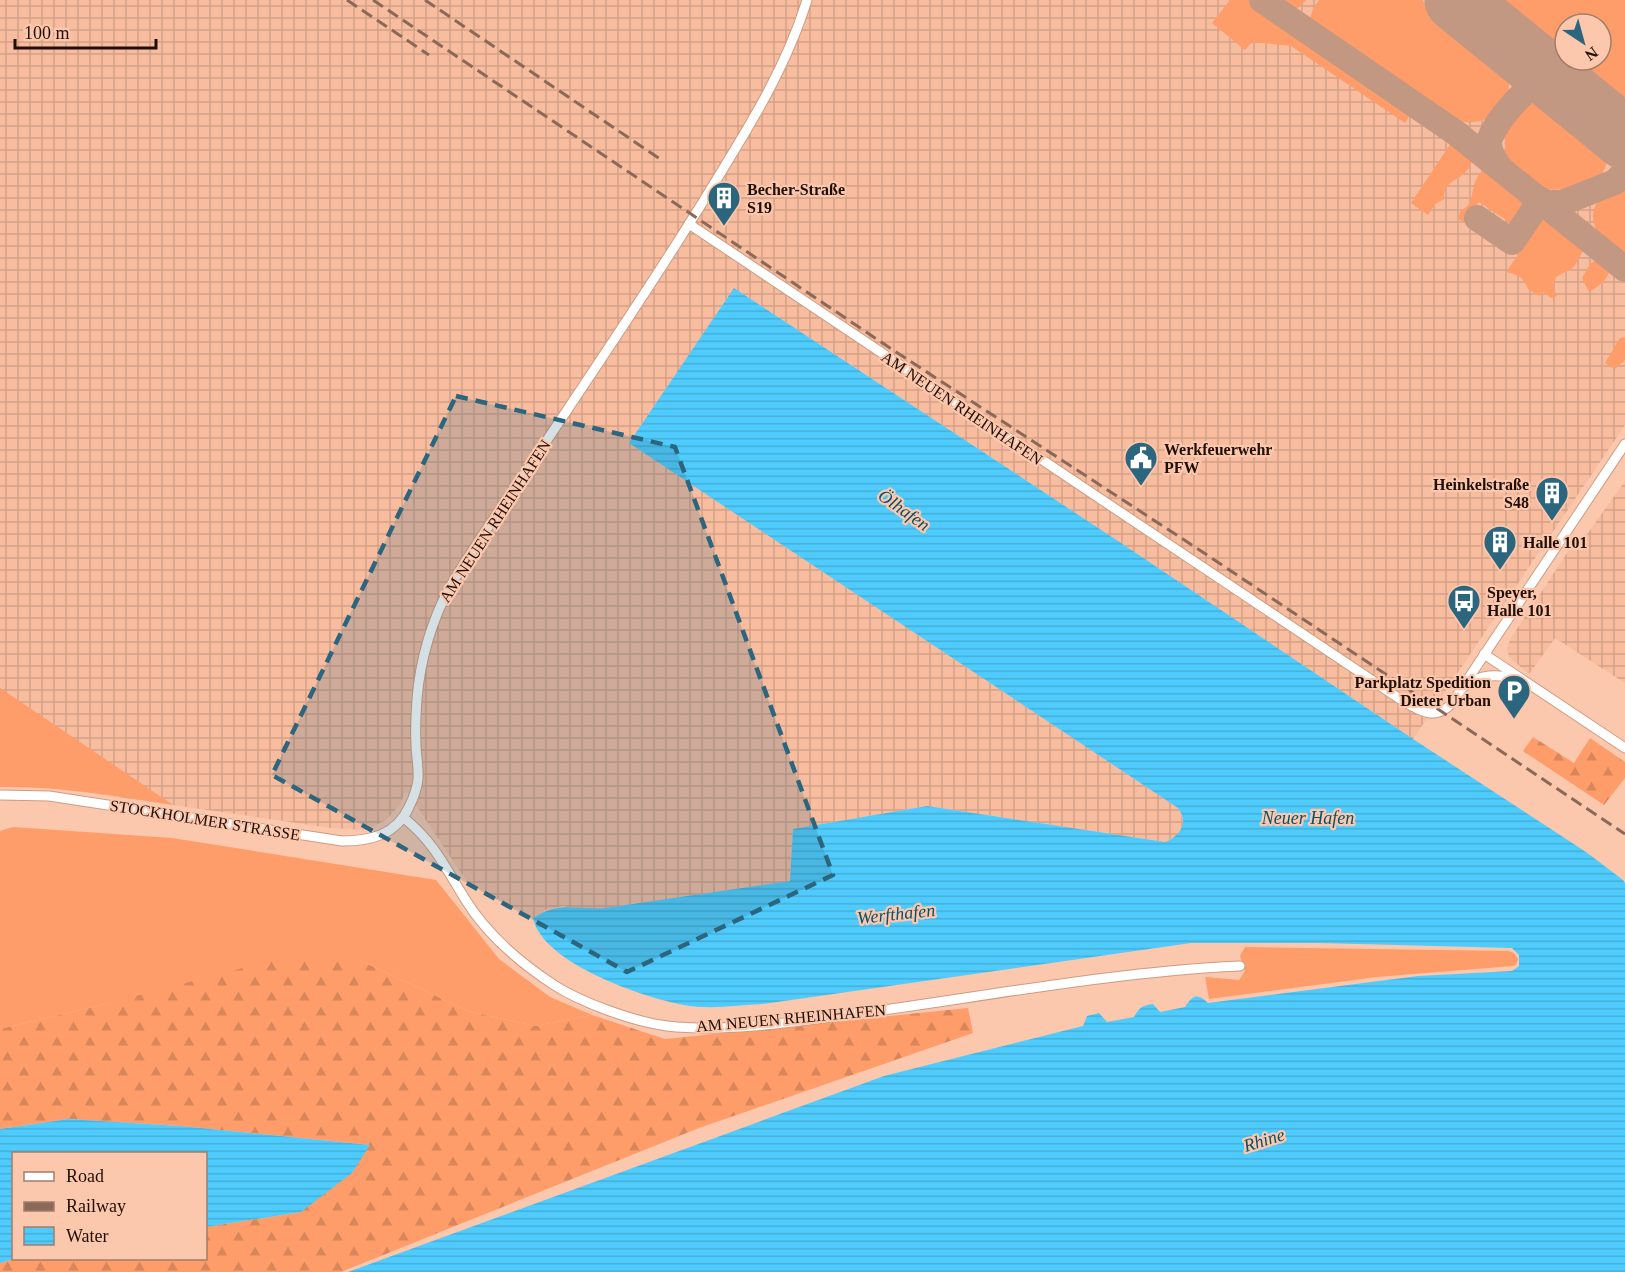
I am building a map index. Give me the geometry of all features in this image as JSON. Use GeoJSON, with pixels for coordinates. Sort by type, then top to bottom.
{"type":"FeatureCollection","features":[{"type":"Feature","properties":{"kind":"street"},"geometry":{"type":"LineString","coordinates":[[689,224],[768,96],[793,40],[807,0]]}},
{"type":"Feature","properties":{"kind":"street","name":"AM NEUEN RHEINHAFEN"},"geometry":{"type":"LineString","coordinates":[[1240,966],[1141,973],[827,1017],[710,1029],[665,1026],[592,1005],[556,986],[516,957],[494,937],[466,900],[438,852],[420,831],[404,818],[414,797],[418,779],[417,696],[430,632],[439,608],[479,541],[619,334],[689,224],[1400,699],[1431,714],[1448,708],[1461,689]]}},
{"type":"Feature","properties":{"kind":"street"},"geometry":{"type":"LineString","coordinates":[[1461,689],[1625,444]]}},
{"type":"Feature","properties":{"kind":"street"},"geometry":{"type":"LineString","coordinates":[[1484,654],[1625,748]]}},
{"type":"Feature","properties":{"kind":"street"},"geometry":{"type":"LineString","coordinates":[[1461,689],[1472,681],[1491,675],[1520,679]]}},
{"type":"Feature","properties":{"kind":"street","name":"STOCKHOLMER STRASSE"},"geometry":{"type":"LineString","coordinates":[[0,795],[58,797],[342,841],[376,838],[396,826],[404,818]]}},
{"type":"Feature","properties":{"kind":"highlighted area"},"geometry":{"type":"Polygon","coordinates":[[[456,396],[675,447],[833,875],[627,972],[272,775],[456,396]]]}},
{"type":"Feature","properties":{"kind":"shaded area"},"geometry":{"type":"Polygon","coordinates":[[[0,0],[1625,0],[1625,425],[1413,739],[734,288],[629,443],[1178,808],[1183,824],[1178,835],[1165,842],[927,806],[793,829],[790,881],[605,908],[586,910],[563,906],[547,909],[533,918],[467,882],[406,790],[399,806],[386,820],[366,830],[331,828],[29,786],[0,787],[0,0]]]}},
{"type":"Feature","properties":{"kind":"shaded area"},"geometry":{"type":"Polygon","coordinates":[[[1625,481],[1625,683],[1555,638],[1529,674],[1509,657],[1507,648],[1511,638],[1573,544],[1578,547],[1625,481]]]}},
{"type":"Feature","properties":{"kind":"green space"},"geometry":{"type":"Polygon","coordinates":[[[1230,0],[1249,0],[1412,112],[1405,123],[1291,46],[1252,42],[1245,50],[1212,23],[1230,0]]]}},
{"type":"Feature","properties":{"kind":"green space"},"geometry":{"type":"Polygon","coordinates":[[[1277,0],[1306,0],[1300,7],[1292,10],[1277,0]]]}},
{"type":"Feature","properties":{"kind":"green space"},"geometry":{"type":"Polygon","coordinates":[[[1319,0],[1420,0],[1505,70],[1509,83],[1504,105],[1487,119],[1476,122],[1463,122],[1451,118],[1315,27],[1310,19],[1319,0]]]}},
{"type":"Feature","properties":{"kind":"green space"},"geometry":{"type":"Polygon","coordinates":[[[1489,0],[1625,0],[1625,111],[1577,72],[1613,72],[1613,12],[1553,12],[1553,52],[1489,0]]]}},
{"type":"Feature","properties":{"kind":"green space"},"geometry":{"type":"Polygon","coordinates":[[[1529,104],[1549,104],[1601,146],[1606,158],[1605,167],[1599,176],[1578,186],[1553,190],[1536,185],[1519,172],[1507,155],[1505,138],[1511,121],[1529,104]]]}},
{"type":"Feature","properties":{"kind":"green space"},"geometry":{"type":"Polygon","coordinates":[[[1453,140],[1473,154],[1471,164],[1467,171],[1448,186],[1444,199],[1435,204],[1428,215],[1411,203],[1453,140]]]}},
{"type":"Feature","properties":{"kind":"green space"},"geometry":{"type":"Polygon","coordinates":[[[1491,169],[1513,187],[1523,202],[1524,210],[1509,222],[1479,202],[1464,223],[1458,218],[1461,210],[1470,203],[1474,183],[1481,172],[1491,169]]]}},
{"type":"Feature","properties":{"kind":"green space"},"geometry":{"type":"Polygon","coordinates":[[[1625,186],[1625,256],[1602,239],[1594,222],[1593,213],[1596,204],[1603,196],[1625,186]]]}},
{"type":"Feature","properties":{"kind":"green space"},"geometry":{"type":"Polygon","coordinates":[[[1537,219],[1553,220],[1581,243],[1583,251],[1574,267],[1556,277],[1553,288],[1557,296],[1551,298],[1543,292],[1539,296],[1528,289],[1520,277],[1506,272],[1525,245],[1533,223],[1537,219]]]}},
{"type":"Feature","properties":{"kind":"green space"},"geometry":{"type":"Polygon","coordinates":[[[1597,259],[1609,266],[1609,271],[1604,282],[1589,292],[1582,278],[1590,264],[1597,259]]]}},
{"type":"Feature","properties":{"kind":"green space"},"geometry":{"type":"Polygon","coordinates":[[[1625,337],[1625,360],[1615,369],[1605,363],[1620,338],[1625,337]]]}},
{"type":"Feature","properties":{"kind":"green space"},"geometry":{"type":"Polygon","coordinates":[[[0,688],[173,805],[65,790],[0,787],[0,688]]]}},
{"type":"Feature","properties":{"kind":"green space"},"geometry":{"type":"Polygon","coordinates":[[[1533,737],[1574,763],[1590,738],[1625,762],[1625,778],[1604,805],[1523,751],[1533,737]]]}},
{"type":"Feature","properties":{"kind":"green space"},"geometry":{"type":"Polygon","coordinates":[[[13,827],[172,838],[436,880],[499,959],[550,997],[592,1015],[535,1026],[468,1011],[359,960],[105,1004],[0,1029],[0,831],[13,827]]]}},
{"type":"Feature","properties":{"kind":"green space"},"geometry":{"type":"Polygon","coordinates":[[[1245,947],[1508,951],[1514,953],[1518,959],[1516,965],[1513,966],[1377,977],[1209,999],[1205,977],[1239,980],[1245,971],[1240,956],[1245,947]]]}},
{"type":"Feature","properties":{"kind":"green space"},"geometry":{"type":"Polygon","coordinates":[[[285,957],[359,960],[468,1011],[535,1026],[592,1015],[665,1039],[968,1008],[973,1033],[699,1128],[341,1272],[0,1272],[0,1263],[12,1260],[207,1260],[207,1227],[301,1212],[370,1145],[181,1126],[68,1119],[0,1129],[0,1029],[285,957]]]}},
{"type":"Feature","properties":{"kind":"water"},"geometry":{"type":"Polygon","coordinates":[[[734,288],[1586,852],[1623,880],[1625,883],[1625,1272],[348,1272],[884,1076],[1083,1026],[1087,1016],[1099,1013],[1107,1022],[1134,1017],[1141,1008],[1149,1004],[1153,1004],[1160,1012],[1185,1007],[1195,997],[1208,1003],[1418,976],[1512,971],[1519,966],[1519,955],[1512,948],[1319,943],[1191,943],[763,1004],[704,1007],[666,1001],[621,986],[597,976],[555,950],[540,934],[533,918],[551,910],[568,907],[605,908],[790,881],[793,829],[927,806],[1165,842],[1179,833],[1183,824],[1178,808],[629,443],[734,288]]]}},
{"type":"Feature","properties":{"kind":"water"},"geometry":{"type":"Polygon","coordinates":[[[68,1119],[181,1126],[370,1145],[352,1173],[301,1212],[207,1227],[207,1152],[12,1152],[12,1260],[0,1263],[0,1129],[68,1119]]]}},
{"type":"Feature","properties":{"kind":"taxiway"},"geometry":{"type":"LineString","coordinates":[[1262,0],[1456,133],[1625,269]]}},
{"type":"Feature","properties":{"kind":"taxiway"},"geometry":{"type":"LineString","coordinates":[[1522,54],[1529,72],[1525,90]]}},
{"type":"Feature","properties":{"kind":"taxiway"},"geometry":{"type":"LineString","coordinates":[[1498,165],[1490,149],[1491,136],[1501,119],[1517,100],[1525,92],[1543,83],[1553,84],[1566,90]]}},
{"type":"Feature","properties":{"kind":"taxiway"},"geometry":{"type":"LineString","coordinates":[[1620,133],[1625,141]]}},
{"type":"Feature","properties":{"kind":"taxiway"},"geometry":{"type":"LineString","coordinates":[[1537,198],[1547,203],[1562,203],[1615,182],[1625,172]]}},
{"type":"Feature","properties":{"kind":"taxiway"},"geometry":{"type":"LineString","coordinates":[[1477,218],[1512,242],[1540,201]]}},
{"type":"Feature","properties":{"kind":"runway"},"geometry":{"type":"LineString","coordinates":[[1456,0],[1625,138]]}},
{"type":"Feature","properties":{"kind":"railway"},"geometry":{"type":"LineString","coordinates":[[347,0],[429,55]]}},
{"type":"Feature","properties":{"kind":"railway"},"geometry":{"type":"LineString","coordinates":[[373,0],[890,348],[1195,547],[1625,834]]}},
{"type":"Feature","properties":{"kind":"railway"},"geometry":{"type":"LineString","coordinates":[[425,0],[660,159]]}},
{"type":"Feature","properties":{"kind":"place","name":"Becher-Straße S19"},"geometry":{"type":"Point","coordinates":[724,227]}},
{"type":"Feature","properties":{"kind":"place","name":"Werkfeuerwehr PFW"},"geometry":{"type":"Point","coordinates":[1141,487]}},
{"type":"Feature","properties":{"kind":"place","name":"Heinkelstraße S48"},"geometry":{"type":"Point","coordinates":[1552,522]}},
{"type":"Feature","properties":{"kind":"place","name":"Halle 101"},"geometry":{"type":"Point","coordinates":[1500,571]}},
{"type":"Feature","properties":{"kind":"place","name":"Speyer, Halle 101"},"geometry":{"type":"Point","coordinates":[1464,630]}},
{"type":"Feature","properties":{"kind":"place","name":"Parkplatz Spedition Dieter Urban"},"geometry":{"type":"Point","coordinates":[1514,720]}},
{"type":"Feature","properties":{"kind":"water label","name":"Ölhafen"},"geometry":{"type":"Point","coordinates":[904,510]}},
{"type":"Feature","properties":{"kind":"water label","name":"Neuer Hafen"},"geometry":{"type":"Point","coordinates":[1308,818]}},
{"type":"Feature","properties":{"kind":"water label","name":"Werfthafen"},"geometry":{"type":"Point","coordinates":[896,914]}},
{"type":"Feature","properties":{"kind":"water label","name":"Rhine"},"geometry":{"type":"Point","coordinates":[1264,1140]}}]}
